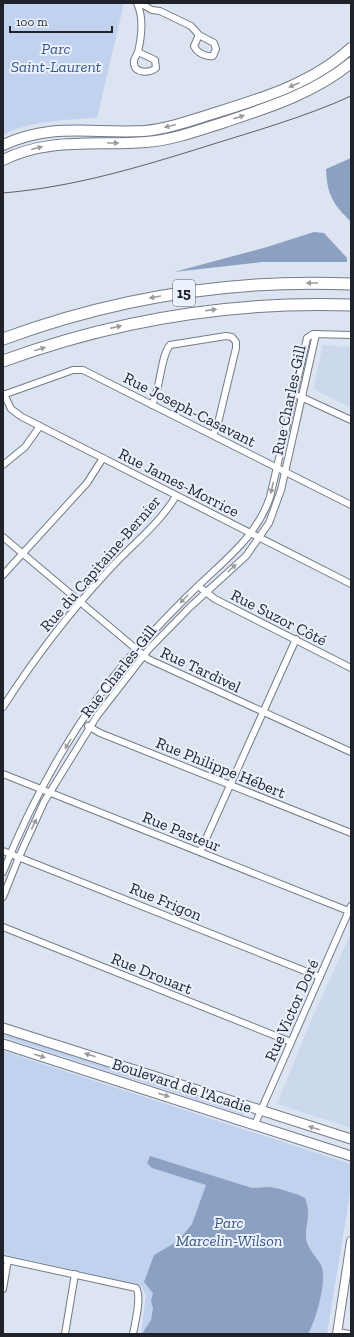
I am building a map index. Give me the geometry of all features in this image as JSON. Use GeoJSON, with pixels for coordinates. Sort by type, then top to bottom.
{"type":"FeatureCollection","features":[{"type":"Feature","properties":{"kind":"highway","name":"15"},"geometry":{"type":"LineString","coordinates":[[3,339],[92,311],[170,295],[258,285],[351,284]]}},
{"type":"Feature","properties":{"kind":"highway","name":"15"},"geometry":{"type":"LineString","coordinates":[[3,361],[93,332],[172,316],[254,306],[351,305]]}},
{"type":"Feature","properties":{"kind":"main road"},"geometry":{"type":"LineString","coordinates":[[3,145],[25,137],[54,130],[142,131],[159,129],[198,119],[275,93],[303,81],[322,71],[351,48]]}},
{"type":"Feature","properties":{"kind":"main road"},"geometry":{"type":"LineString","coordinates":[[3,160],[29,150],[54,144],[151,142],[190,132],[294,97],[322,84],[351,63]]}},
{"type":"Feature","properties":{"kind":"main road","name":"Boulevard de l'Acadie"},"geometry":{"type":"LineString","coordinates":[[3,1028],[351,1139]]}},
{"type":"Feature","properties":{"kind":"main road","name":"Boulevard de l'Acadie"},"geometry":{"type":"LineString","coordinates":[[3,1044],[351,1156]]}},
{"type":"Feature","properties":{"kind":"street"},"geometry":{"type":"LineString","coordinates":[[137,3],[142,14],[138,52]]}},
{"type":"Feature","properties":{"kind":"street"},"geometry":{"type":"LineString","coordinates":[[140,3],[152,10],[160,11],[190,26],[199,35]]}},
{"type":"Feature","properties":{"kind":"street"},"geometry":{"type":"LineString","coordinates":[[316,334],[351,335]]}},
{"type":"Feature","properties":{"kind":"street","name":"Rue Charles-Gill"},"geometry":{"type":"LineString","coordinates":[[3,872],[10,854],[42,789],[82,722],[107,687],[136,650],[198,585],[238,548],[251,533],[268,503],[307,338],[310,335],[316,334],[286,472],[275,510],[260,538],[246,556],[205,592],[144,656],[90,727],[50,792],[19,857],[3,897]]}},
{"type":"Feature","properties":{"kind":"street"},"geometry":{"type":"LineString","coordinates":[[152,405],[157,394],[166,352],[170,345],[226,336],[232,337],[236,342],[236,348],[218,423],[213,435]]}},
{"type":"Feature","properties":{"kind":"street","name":"Rue Joseph-Casavant"},"geometry":{"type":"LineString","coordinates":[[4,394],[73,370],[80,369],[351,505]]}},
{"type":"Feature","properties":{"kind":"street","name":"Rue James-Morrice"},"geometry":{"type":"LineString","coordinates":[[4,394],[14,412],[351,584]]}},
{"type":"Feature","properties":{"kind":"street"},"geometry":{"type":"LineString","coordinates":[[293,394],[302,396],[351,420]]}},
{"type":"Feature","properties":{"kind":"street"},"geometry":{"type":"LineString","coordinates":[[3,464],[25,448],[40,426]]}},
{"type":"Feature","properties":{"kind":"street"},"geometry":{"type":"LineString","coordinates":[[3,575],[87,483],[103,458]]}},
{"type":"Feature","properties":{"kind":"street","name":"Rue du Capitaine-Bernier"},"geometry":{"type":"LineString","coordinates":[[3,707],[40,652],[80,602],[119,559],[158,522],[176,496]]}},
{"type":"Feature","properties":{"kind":"street","name":"Rue Tardivel"},"geometry":{"type":"LineString","coordinates":[[3,537],[136,650],[153,662],[351,752]]}},
{"type":"Feature","properties":{"kind":"street","name":"Rue Suzor Côté"},"geometry":{"type":"LineString","coordinates":[[198,585],[214,598],[351,668]]}},
{"type":"Feature","properties":{"kind":"street"},"geometry":{"type":"LineString","coordinates":[[200,852],[296,639]]}},
{"type":"Feature","properties":{"kind":"street","name":"Rue Philippe Hébert"},"geometry":{"type":"LineString","coordinates":[[82,722],[100,733],[351,833]]}},
{"type":"Feature","properties":{"kind":"street","name":"Rue Pasteur"},"geometry":{"type":"LineString","coordinates":[[3,774],[350,910]]}},
{"type":"Feature","properties":{"kind":"street","name":"Rue Frigon"},"geometry":{"type":"LineString","coordinates":[[3,851],[320,977]]}},
{"type":"Feature","properties":{"kind":"street","name":"Rue Victor Doré"},"geometry":{"type":"LineString","coordinates":[[255,1124],[350,910]]}},
{"type":"Feature","properties":{"kind":"street","name":"Rue Drouart"},"geometry":{"type":"LineString","coordinates":[[3,928],[291,1042]]}},
{"type":"Feature","properties":{"kind":"street"},"geometry":{"type":"LineString","coordinates":[[350,1334],[337,1333],[351,1241]]}},
{"type":"Feature","properties":{"kind":"street"},"geometry":{"type":"LineString","coordinates":[[3,1289],[5,1260],[132,1286],[137,1289],[139,1293],[133,1334]]}},
{"type":"Feature","properties":{"kind":"street"},"geometry":{"type":"LineString","coordinates":[[64,1334],[75,1274]]}},
{"type":"Feature","properties":{"kind":"shaded area"},"geometry":{"type":"Polygon","coordinates":[[[323,345],[351,347],[351,408],[313,389],[323,345]]]}},
{"type":"Feature","properties":{"kind":"shaded area"},"geometry":{"type":"Polygon","coordinates":[[[351,933],[351,1128],[277,1104],[309,1025],[351,933]]]}},
{"type":"Feature","properties":{"kind":"green space","name":"Parc Saint-Laurent"},"geometry":{"type":"Polygon","coordinates":[[[3,3],[124,3],[97,118],[61,120],[37,124],[26,126],[3,135],[3,3]]]}},
{"type":"Feature","properties":{"kind":"green space"},"geometry":{"type":"Polygon","coordinates":[[[351,158],[351,222],[335,204],[332,198],[328,186],[326,169],[351,158]]]}},
{"type":"Feature","properties":{"kind":"green space"},"geometry":{"type":"Polygon","coordinates":[[[314,232],[324,233],[347,258],[347,262],[262,262],[174,272],[267,247],[314,232]]]}},
{"type":"Feature","properties":{"kind":"green space"},"geometry":{"type":"Polygon","coordinates":[[[3,1033],[245,1111],[244,1115],[3,1037],[3,1033]]]}},
{"type":"Feature","properties":{"kind":"green space","name":"Parc Marcelin-Wilson"},"geometry":{"type":"Polygon","coordinates":[[[3,1051],[351,1164],[351,1188],[327,1334],[141,1334],[146,1295],[140,1285],[3,1254],[3,1051]]]}},
{"type":"Feature","properties":{"kind":"green space"},"geometry":{"type":"Polygon","coordinates":[[[150,1156],[252,1188],[270,1187],[305,1198],[308,1210],[306,1238],[310,1249],[321,1265],[323,1271],[320,1300],[308,1334],[142,1334],[151,1320],[153,1308],[151,1301],[153,1293],[144,1282],[154,1255],[178,1241],[192,1224],[206,1185],[152,1168],[147,1163],[150,1156]]]}},
{"type":"Feature","properties":{"kind":"tram line"},"geometry":{"type":"LineString","coordinates":[[3,193],[55,186],[132,169],[280,123],[316,111],[351,96]]}}]}
